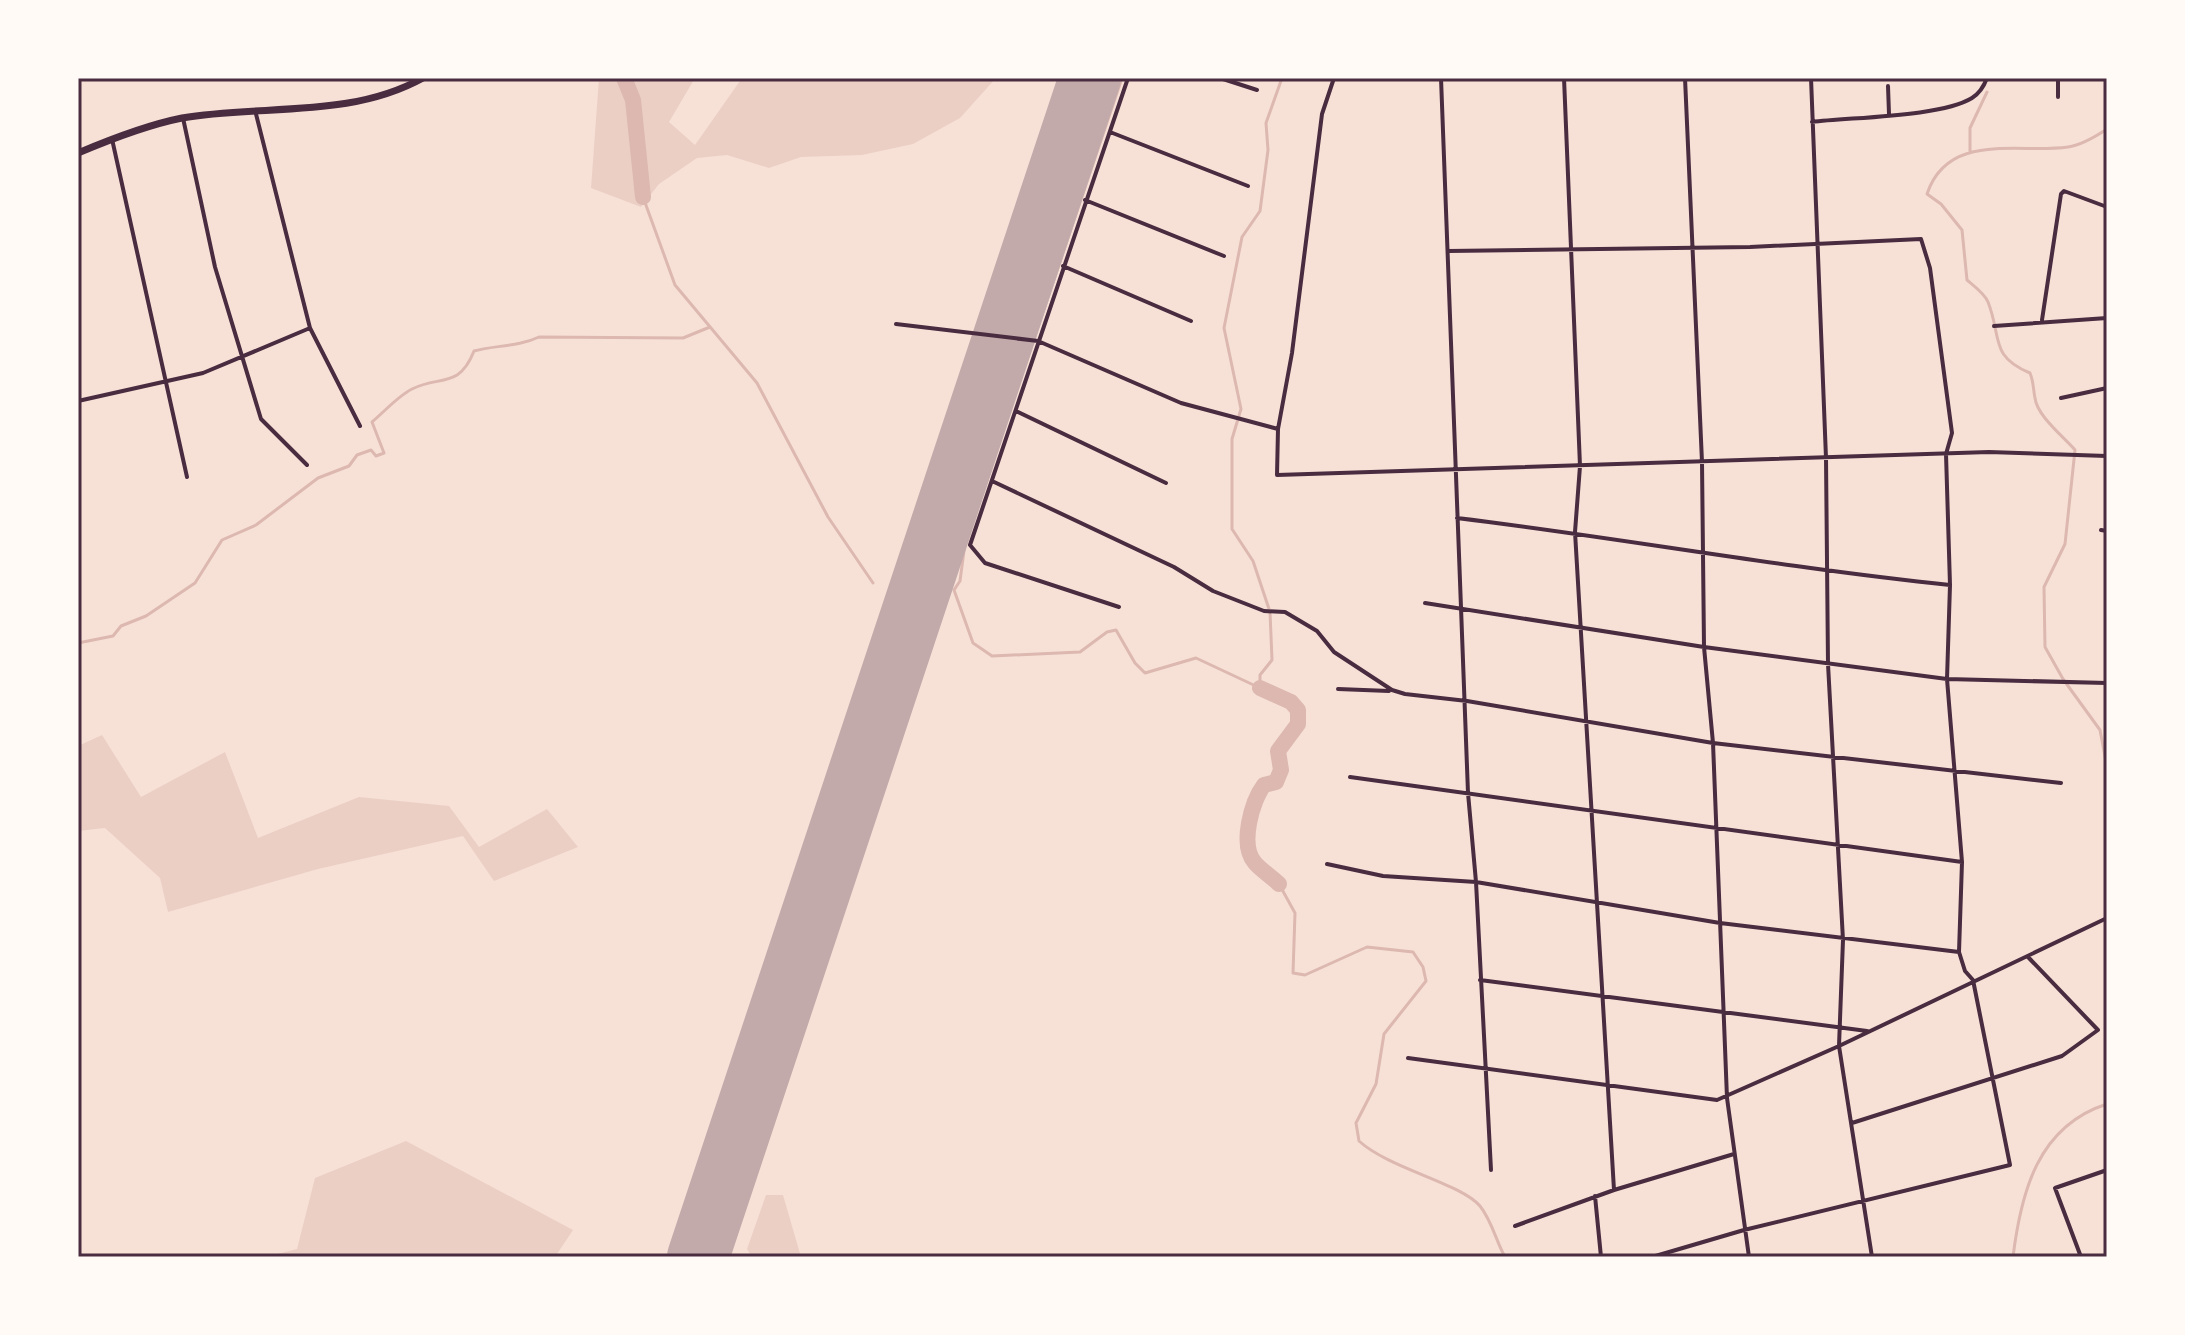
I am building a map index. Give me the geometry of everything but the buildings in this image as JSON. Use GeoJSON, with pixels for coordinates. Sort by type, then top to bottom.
{"type":"FeatureCollection","features":[{"type":"Feature","properties":{"kind":"highway"},"geometry":{"type":"LineString","coordinates":[[78,153],[112,139],[183,118],[256,114],[353,102],[423,78]]}},
{"type":"Feature","properties":{"kind":"street"},"geometry":{"type":"LineString","coordinates":[[1119,607],[978,558],[972,551],[971,536],[1128,78]]}},
{"type":"Feature","properties":{"kind":"street"},"geometry":{"type":"LineString","coordinates":[[1220,78],[1257,90]]}},
{"type":"Feature","properties":{"kind":"street"},"geometry":{"type":"LineString","coordinates":[[1334,78],[1322,114],[1292,353],[1278,429],[1277,475],[1946,454],[2107,456]]}},
{"type":"Feature","properties":{"kind":"street"},"geometry":{"type":"LineString","coordinates":[[1441,78],[1456,518],[1467,701],[1468,793],[1476,882],[1491,1170]]}},
{"type":"Feature","properties":{"kind":"street"},"geometry":{"type":"LineString","coordinates":[[1564,78],[1580,466],[1575,532],[1589,721],[1590,810],[1605,996],[1606,1086],[1614,1190]]}},
{"type":"Feature","properties":{"kind":"street"},"geometry":{"type":"LineString","coordinates":[[1685,78],[1702,462],[1704,647],[1713,743],[1727,1098],[1749,1257]]}},
{"type":"Feature","properties":{"kind":"street"},"geometry":{"type":"LineString","coordinates":[[1811,78],[1826,458],[1828,664],[1843,940],[1842,1031],[1839,1046],[1872,1257]]}},
{"type":"Feature","properties":{"kind":"street"},"geometry":{"type":"LineString","coordinates":[[1812,122],[1931,110],[1971,99],[1983,88],[1987,78]]}},
{"type":"Feature","properties":{"kind":"street"},"geometry":{"type":"LineString","coordinates":[[2058,78],[2058,97]]}},
{"type":"Feature","properties":{"kind":"street"},"geometry":{"type":"LineString","coordinates":[[1888,86],[1889,114]]}},
{"type":"Feature","properties":{"kind":"street"},"geometry":{"type":"LineString","coordinates":[[256,114],[310,328],[360,426]]}},
{"type":"Feature","properties":{"kind":"street"},"geometry":{"type":"LineString","coordinates":[[183,118],[215,267],[261,419],[307,465]]}},
{"type":"Feature","properties":{"kind":"street"},"geometry":{"type":"LineString","coordinates":[[1110,132],[1248,186]]}},
{"type":"Feature","properties":{"kind":"street"},"geometry":{"type":"LineString","coordinates":[[112,139],[187,477]]}},
{"type":"Feature","properties":{"kind":"street"},"geometry":{"type":"LineString","coordinates":[[2042,320],[2061,194],[2064,191],[2107,207]]}},
{"type":"Feature","properties":{"kind":"street"},"geometry":{"type":"LineString","coordinates":[[1085,200],[1224,256]]}},
{"type":"Feature","properties":{"kind":"street"},"geometry":{"type":"LineString","coordinates":[[1448,251],[1691,248],[1916,239],[1924,243],[1952,433],[1946,454],[1950,585],[1947,679],[1962,862],[1959,952],[1965,971],[1973,980],[2010,1165],[1744,1230],[1652,1257]]}},
{"type":"Feature","properties":{"kind":"street"},"geometry":{"type":"LineString","coordinates":[[1063,266],[1191,321]]}},
{"type":"Feature","properties":{"kind":"street"},"geometry":{"type":"LineString","coordinates":[[1994,326],[2042,320],[2107,318]]}},
{"type":"Feature","properties":{"kind":"street"},"geometry":{"type":"LineString","coordinates":[[896,324],[1038,341],[1181,403],[1278,429]]}},
{"type":"Feature","properties":{"kind":"street"},"geometry":{"type":"LineString","coordinates":[[78,401],[243,359],[310,328]]}},
{"type":"Feature","properties":{"kind":"street"},"geometry":{"type":"LineString","coordinates":[[2061,398],[2107,388]]}},
{"type":"Feature","properties":{"kind":"street"},"geometry":{"type":"LineString","coordinates":[[1016,411],[1166,483]]}},
{"type":"Feature","properties":{"kind":"street"},"geometry":{"type":"LineString","coordinates":[[992,481],[1174,567],[1199,585],[1264,611],[1285,612],[1317,631],[1334,652],[1392,690]]}},
{"type":"Feature","properties":{"kind":"street"},"geometry":{"type":"LineString","coordinates":[[1456,518],[1575,532],[1826,572],[1950,585]]}},
{"type":"Feature","properties":{"kind":"street"},"geometry":{"type":"LineString","coordinates":[[1425,603],[1704,647],[1947,679],[2107,683]]}},
{"type":"Feature","properties":{"kind":"street"},"geometry":{"type":"LineString","coordinates":[[1338,689],[1392,690],[1713,743],[2061,783]]}},
{"type":"Feature","properties":{"kind":"street"},"geometry":{"type":"LineString","coordinates":[[1350,777],[1716,831],[1962,862]]}},
{"type":"Feature","properties":{"kind":"street"},"geometry":{"type":"LineString","coordinates":[[1327,864],[1383,876],[1476,882],[1720,923],[1959,952]]}},
{"type":"Feature","properties":{"kind":"street"},"geometry":{"type":"LineString","coordinates":[[1408,1058],[1717,1100],[1727,1098],[2107,918]]}},
{"type":"Feature","properties":{"kind":"street"},"geometry":{"type":"LineString","coordinates":[[1852,1123],[2062,1056],[2098,1030],[2043,977],[2027,956]]}},
{"type":"Feature","properties":{"kind":"street"},"geometry":{"type":"LineString","coordinates":[[1480,980],[1842,1031],[1869,1031]]}},
{"type":"Feature","properties":{"kind":"street"},"geometry":{"type":"LineString","coordinates":[[1515,1226],[1595,1196],[1734,1154]]}},
{"type":"Feature","properties":{"kind":"street"},"geometry":{"type":"LineString","coordinates":[[2081,1257],[2055,1188],[2107,1170]]}},
{"type":"Feature","properties":{"kind":"street"},"geometry":{"type":"LineString","coordinates":[[1595,1196],[1601,1257]]}},
{"type":"Feature","properties":{"kind":"shaded area"},"geometry":{"type":"Polygon","coordinates":[[[599,78],[695,78],[669,122],[695,145],[742,78],[996,78],[960,118],[913,144],[862,155],[801,157],[769,168],[727,155],[697,158],[659,184],[641,207],[591,188],[599,78]]]}},
{"type":"Feature","properties":{"kind":"shaded area"},"geometry":{"type":"Polygon","coordinates":[[[102,735],[141,797],[225,752],[258,838],[359,797],[449,806],[479,847],[547,809],[578,847],[494,881],[463,836],[318,869],[168,912],[160,878],[105,828],[78,831],[78,746],[102,735]]]}},
{"type":"Feature","properties":{"kind":"shaded area"},"geometry":{"type":"Polygon","coordinates":[[[406,1141],[573,1230],[555,1257],[266,1257],[297,1249],[315,1178],[406,1141]]]}},
{"type":"Feature","properties":{"kind":"shaded area"},"geometry":{"type":"Polygon","coordinates":[[[766,1195],[783,1195],[801,1257],[752,1257],[747,1249],[766,1195]]]}},
{"type":"Feature","properties":{"kind":"waterway"},"geometry":{"type":"LineString","coordinates":[[624,78],[633,100],[643,197]]}},
{"type":"Feature","properties":{"kind":"waterway"},"geometry":{"type":"LineString","coordinates":[[1122,78],[965,543],[960,581],[954,590],[973,643],[992,656],[1080,652],[1107,632],[1116,630],[1135,663],[1145,673],[1196,658],[1260,688],[1260,675],[1272,660],[1270,612],[1253,561],[1232,529],[1232,439],[1241,409],[1224,328],[1242,237],[1260,211],[1268,150],[1266,123],[1282,78]]}},
{"type":"Feature","properties":{"kind":"waterway"},"geometry":{"type":"LineString","coordinates":[[1970,152],[1970,128],[1987,92]]}},
{"type":"Feature","properties":{"kind":"waterway"},"geometry":{"type":"LineString","coordinates":[[2107,129],[2083,143],[2068,147],[2007,148],[1968,153],[1951,161],[1937,174],[1927,194],[1941,204],[1962,230],[1967,280],[1988,302],[2002,352],[2017,367],[2030,373],[2041,412],[2075,450],[2065,544],[2044,587],[2045,647],[2063,679],[2100,730],[2107,767]]}},
{"type":"Feature","properties":{"kind":"waterway"},"geometry":{"type":"LineString","coordinates":[[643,197],[675,285],[757,383],[828,517],[873,583]]}},
{"type":"Feature","properties":{"kind":"waterway"},"geometry":{"type":"LineString","coordinates":[[78,643],[113,636],[121,626],[146,616],[195,583],[222,540],[256,525],[318,478],[349,466],[357,455],[371,450],[376,456],[384,453],[372,422],[412,389],[455,376],[462,371],[474,351],[523,343],[539,337],[683,338],[710,327]]}},
{"type":"Feature","properties":{"kind":"waterway"},"geometry":{"type":"LineString","coordinates":[[1260,688],[1291,702],[1298,710],[1298,724],[1278,751],[1281,770],[1276,782],[1264,785],[1249,823],[1250,855],[1279,884]]}},
{"type":"Feature","properties":{"kind":"waterway"},"geometry":{"type":"LineString","coordinates":[[1279,884],[1295,913],[1293,973],[1305,975],[1367,947],[1413,952],[1423,967],[1426,981],[1384,1034],[1376,1084],[1356,1123],[1359,1141],[1388,1160],[1470,1198],[1484,1212],[1505,1257]]}},
{"type":"Feature","properties":{"kind":"waterway"},"geometry":{"type":"LineString","coordinates":[[2013,1257],[2021,1209],[2037,1164],[2064,1128],[2083,1114],[2107,1104]]}},
{"type":"Feature","properties":{"kind":"runway"},"geometry":{"type":"LineString","coordinates":[[698,1257],[1090,78]]}}]}
